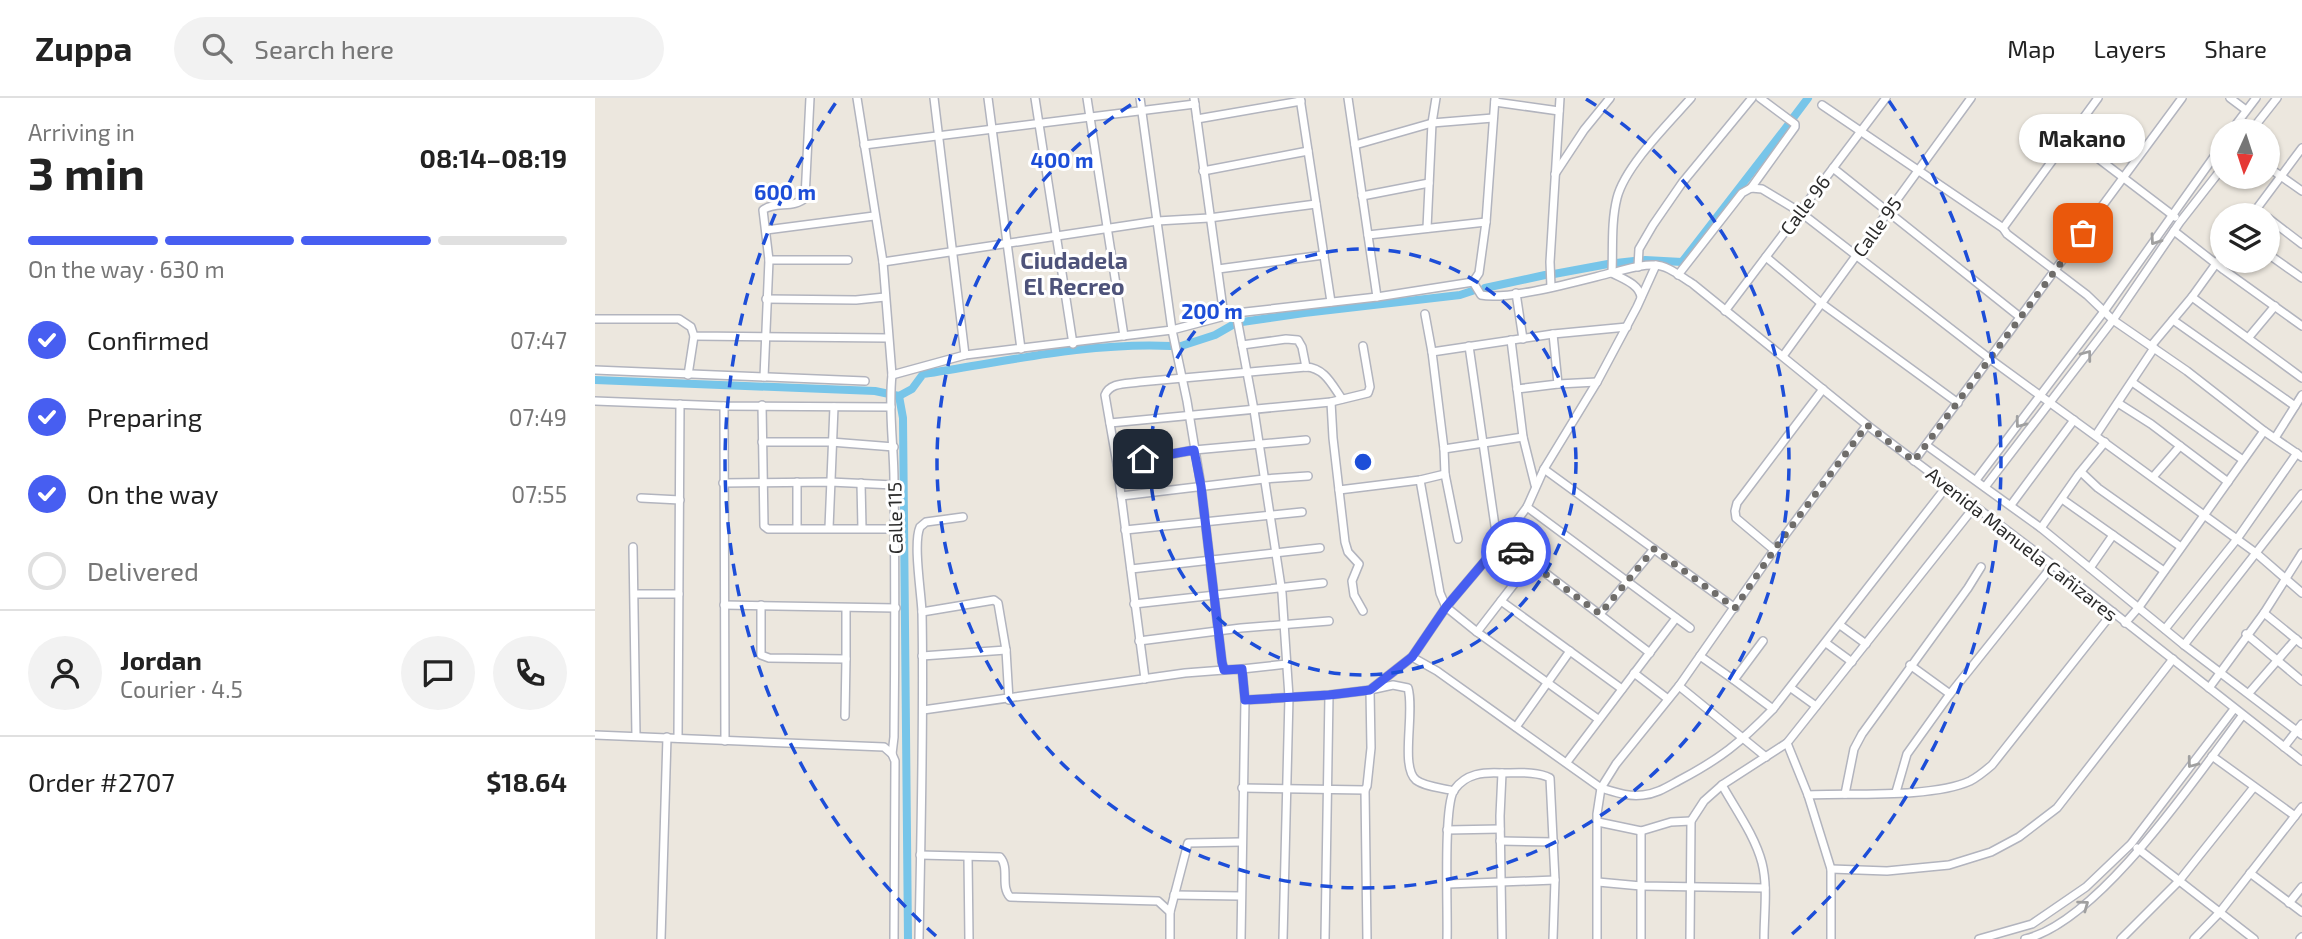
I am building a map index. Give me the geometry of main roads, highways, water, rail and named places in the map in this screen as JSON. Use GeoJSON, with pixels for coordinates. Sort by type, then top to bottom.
{"type":"FeatureCollection","features":[{"type":"Feature","properties":{"kind":"waterway"},"geometry":{"type":"LineString","coordinates":[[1793,118],[1808,98]]}},
{"type":"Feature","properties":{"kind":"waterway"},"geometry":{"type":"LineString","coordinates":[[1645,260],[1682,262],[1788,125]]}},
{"type":"Feature","properties":{"kind":"waterway"},"geometry":{"type":"LineString","coordinates":[[1616,263],[1634,261]]}},
{"type":"Feature","properties":{"kind":"waterway"},"geometry":{"type":"LineString","coordinates":[[1554,274],[1608,264]]}},
{"type":"Feature","properties":{"kind":"waterway"},"geometry":{"type":"LineString","coordinates":[[1485,288],[1545,275]]}},
{"type":"Feature","properties":{"kind":"waterway"},"geometry":{"type":"LineString","coordinates":[[1242,322],[1460,295],[1472,291]]}},
{"type":"Feature","properties":{"kind":"waterway"},"geometry":{"type":"LineString","coordinates":[[1178,347],[1215,335],[1236,323]]}},
{"type":"Feature","properties":{"kind":"waterway"},"geometry":{"type":"LineString","coordinates":[[899,396],[912,389],[923,374],[1077,350],[1171,346]]}},
{"type":"Feature","properties":{"kind":"waterway"},"geometry":{"type":"LineString","coordinates":[[595,380],[875,391],[899,396],[903,418],[908,939]]}},
{"type":"Feature","properties":{"kind":"place","name":"Makano"},"geometry":{"type":"Point","coordinates":[2083,233]}},
{"type":"Feature","properties":{"kind":"district","name":"Ciudadela El Recreo"},"geometry":{"type":"Point","coordinates":[1074,274]}}]}
